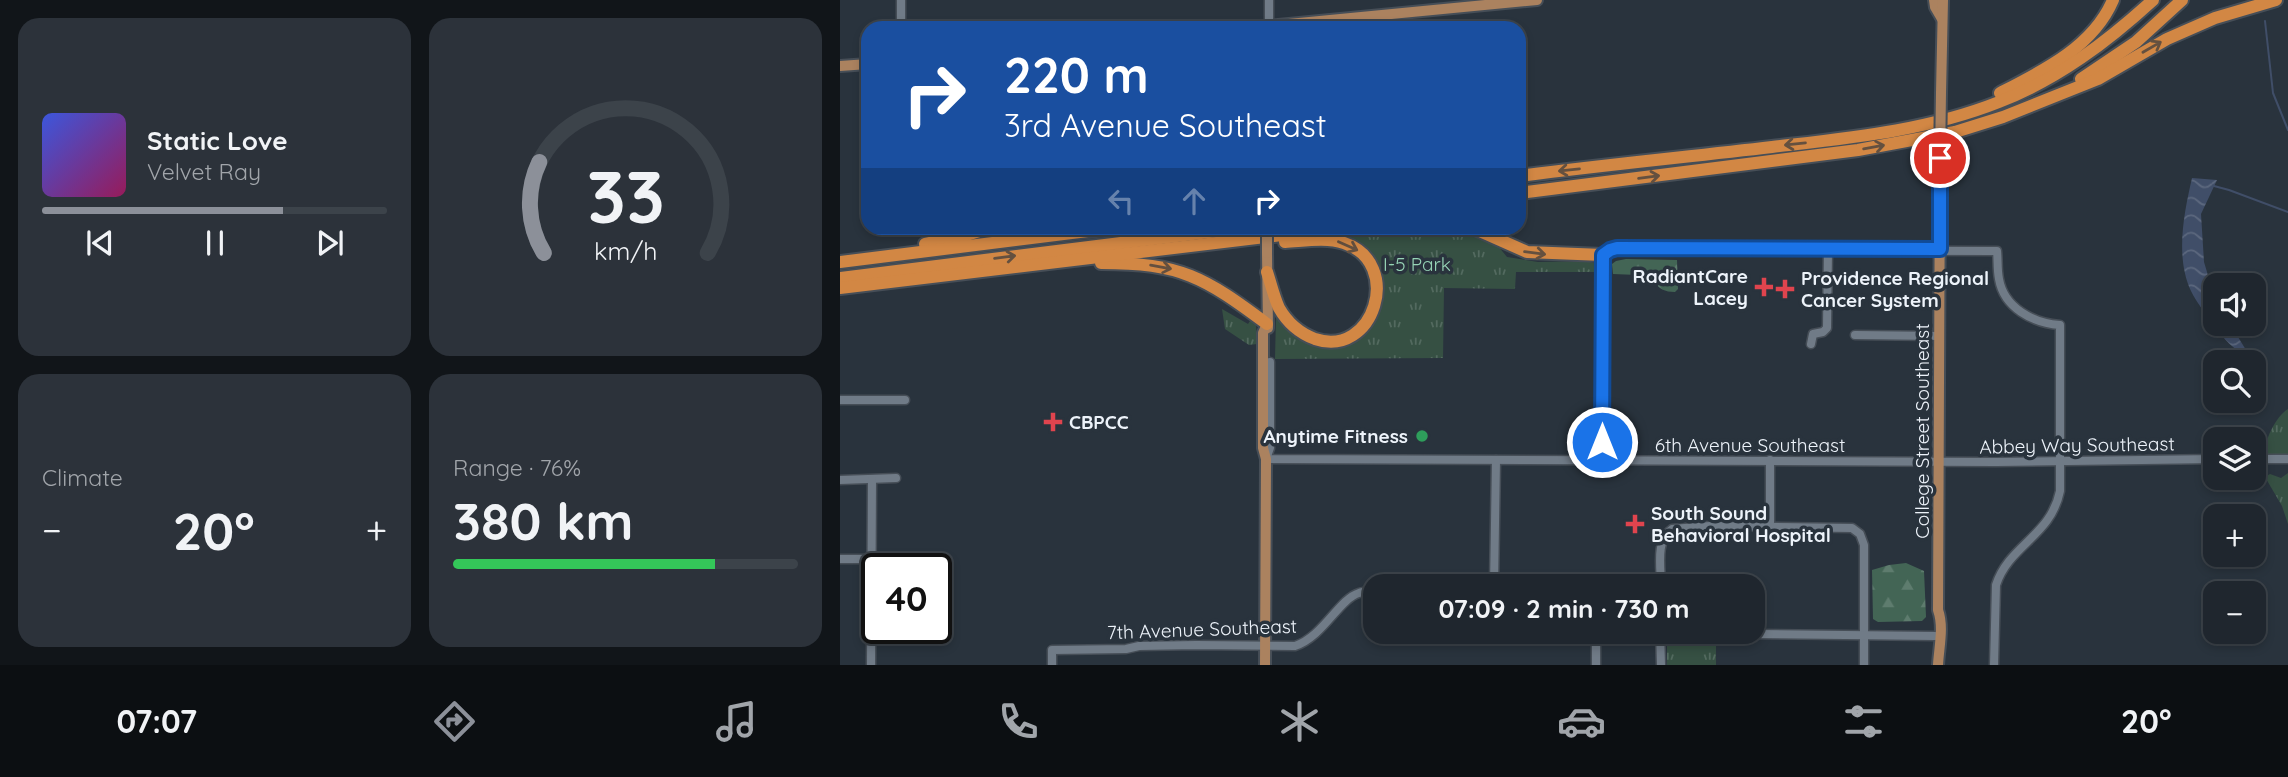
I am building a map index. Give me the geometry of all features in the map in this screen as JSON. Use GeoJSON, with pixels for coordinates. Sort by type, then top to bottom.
{"type":"FeatureCollection","features":[{"type":"Feature","properties":{"kind":"highway"},"geometry":{"type":"LineString","coordinates":[[1951,119],[2060,60],[2096,30],[2113,0]]}},
{"type":"Feature","properties":{"kind":"highway"},"geometry":{"type":"LineString","coordinates":[[1526,175],[1857,137],[1951,119],[2001,101],[2060,72],[2101,44],[2153,0]]}},
{"type":"Feature","properties":{"kind":"highway"},"geometry":{"type":"LineString","coordinates":[[2047,99],[2136,42],[2182,0]]}},
{"type":"Feature","properties":{"kind":"highway"},"geometry":{"type":"LineString","coordinates":[[1526,192],[1858,150],[1967,128],[2098,79],[2167,39],[2215,18],[2276,0]]}},
{"type":"Feature","properties":{"kind":"highway"},"geometry":{"type":"LineString","coordinates":[[847,261],[966,235]]}},
{"type":"Feature","properties":{"kind":"highway"},"geometry":{"type":"LineString","coordinates":[[847,261],[1056,235]]}},
{"type":"Feature","properties":{"kind":"highway"},"geometry":{"type":"LineString","coordinates":[[840,278],[1185,235]]}},
{"type":"Feature","properties":{"kind":"highway"},"geometry":{"type":"LineString","coordinates":[[840,288],[1283,235]]}},
{"type":"Feature","properties":{"kind":"highway"},"geometry":{"type":"LineString","coordinates":[[1486,235],[1527,252],[1603,255]]}},
{"type":"Feature","properties":{"kind":"highway"},"geometry":{"type":"LineString","coordinates":[[1208,244],[1322,240],[1346,244],[1362,253],[1371,264],[1377,286],[1374,308],[1364,326],[1350,337],[1328,342],[1312,338],[1296,329],[1281,311],[1267,272]]}},
{"type":"Feature","properties":{"kind":"highway"},"geometry":{"type":"LineString","coordinates":[[1044,264],[1135,264],[1170,268],[1209,284],[1267,324]]}},
{"type":"Feature","properties":{"kind":"main road"},"geometry":{"type":"LineString","coordinates":[[1326,21],[1537,0]]}},
{"type":"Feature","properties":{"kind":"main road"},"geometry":{"type":"LineString","coordinates":[[1934,0],[1935,8],[1942,19]]}},
{"type":"Feature","properties":{"kind":"main road","name":"College Street Southeast"},"geometry":{"type":"LineString","coordinates":[[1938,662],[1941,636],[1938,610],[1943,0]]}},
{"type":"Feature","properties":{"kind":"main road"},"geometry":{"type":"LineString","coordinates":[[840,66],[861,64]]}},
{"type":"Feature","properties":{"kind":"main road"},"geometry":{"type":"LineString","coordinates":[[1268,235],[1267,324],[1270,333],[1270,362]]}},
{"type":"Feature","properties":{"kind":"main road"},"geometry":{"type":"LineString","coordinates":[[1265,665],[1266,460],[1263,448],[1263,333],[1267,324]]}},
{"type":"Feature","properties":{"kind":"main road","name":"College Street Southeast"},"geometry":{"type":"LineString","coordinates":[[1938,610],[1935,616],[1935,653],[1938,662]]}},
{"type":"Feature","properties":{"kind":"street"},"geometry":{"type":"LineString","coordinates":[[901,0],[901,21]]}},
{"type":"Feature","properties":{"kind":"street"},"geometry":{"type":"LineString","coordinates":[[1269,0],[1269,21]]}},
{"type":"Feature","properties":{"kind":"street"},"geometry":{"type":"LineString","coordinates":[[1602,460],[1603,255],[1610,250],[1997,251],[2000,285],[2013,305],[2040,322],[2060,325],[2060,491],[2051,518],[2011,559],[1996,585],[1994,665]]}},
{"type":"Feature","properties":{"kind":"street"},"geometry":{"type":"LineString","coordinates":[[1811,344],[1813,334],[1823,332],[1827,328],[1828,250]]}},
{"type":"Feature","properties":{"kind":"street"},"geometry":{"type":"LineString","coordinates":[[1855,335],[1940,336]]}},
{"type":"Feature","properties":{"kind":"street"},"geometry":{"type":"LineString","coordinates":[[1266,460],[1270,448],[1270,362]]}},
{"type":"Feature","properties":{"kind":"street"},"geometry":{"type":"LineString","coordinates":[[840,400],[905,400]]}},
{"type":"Feature","properties":{"kind":"street","name":"Abbey Way Southeast"},"geometry":{"type":"LineString","coordinates":[[1939,461],[2203,459]]}},
{"type":"Feature","properties":{"kind":"street"},"geometry":{"type":"LineString","coordinates":[[2266,459],[2288,459]]}},
{"type":"Feature","properties":{"kind":"street","name":"6th Avenue Southeast"},"geometry":{"type":"LineString","coordinates":[[1266,460],[1939,461]]}},
{"type":"Feature","properties":{"kind":"street"},"geometry":{"type":"LineString","coordinates":[[1494,574],[1496,460]]}},
{"type":"Feature","properties":{"kind":"street"},"geometry":{"type":"LineString","coordinates":[[1770,460],[1770,527]]}},
{"type":"Feature","properties":{"kind":"street"},"geometry":{"type":"LineString","coordinates":[[840,480],[896,478]]}},
{"type":"Feature","properties":{"kind":"street"},"geometry":{"type":"LineString","coordinates":[[871,553],[872,480]]}},
{"type":"Feature","properties":{"kind":"street"},"geometry":{"type":"LineString","coordinates":[[1661,574],[1661,544],[1672,528],[1846,527],[1860,534],[1864,545],[1864,665]]}},
{"type":"Feature","properties":{"kind":"street"},"geometry":{"type":"LineString","coordinates":[[840,559],[861,559]]}},
{"type":"Feature","properties":{"kind":"street","name":"7th Avenue Southeast"},"geometry":{"type":"LineString","coordinates":[[1052,665],[1052,650],[1302,643],[1353,596],[1363,592]]}},
{"type":"Feature","properties":{"kind":"street"},"geometry":{"type":"LineString","coordinates":[[1765,634],[1935,636]]}},
{"type":"Feature","properties":{"kind":"street"},"geometry":{"type":"LineString","coordinates":[[871,644],[871,665]]}},
{"type":"Feature","properties":{"kind":"street"},"geometry":{"type":"LineString","coordinates":[[1596,644],[1596,665]]}},
{"type":"Feature","properties":{"kind":"street"},"geometry":{"type":"LineString","coordinates":[[1660,644],[1661,665]]}},
{"type":"Feature","properties":{"kind":"green space","name":"I-5 Park"},"geometry":{"type":"Polygon","coordinates":[[[1472,235],[1498,246],[1507,257],[1538,262],[1585,261],[1594,263],[1597,272],[1516,272],[1515,289],[1444,288],[1443,358],[1275,359],[1276,317],[1290,332],[1314,343],[1369,327],[1382,299],[1382,275],[1368,255],[1346,237],[1472,235]]]}},
{"type":"Feature","properties":{"kind":"green space"},"geometry":{"type":"Polygon","coordinates":[[[1626,259],[1677,260],[1678,289],[1675,292],[1665,291],[1654,280],[1638,275],[1613,274],[1612,264],[1626,259]]]}},
{"type":"Feature","properties":{"kind":"green space"},"geometry":{"type":"Polygon","coordinates":[[[1222,309],[1248,324],[1250,321],[1256,323],[1257,344],[1249,345],[1225,329],[1222,309]]]}},
{"type":"Feature","properties":{"kind":"green space"},"geometry":{"type":"Polygon","coordinates":[[[2288,409],[2288,456],[2266,456],[2266,444],[2271,430],[2288,409]]]}},
{"type":"Feature","properties":{"kind":"green space"},"geometry":{"type":"Polygon","coordinates":[[[2288,473],[2288,524],[2282,506],[2266,476],[2270,474],[2281,478],[2288,473]]]}},
{"type":"Feature","properties":{"kind":"green space"},"geometry":{"type":"Polygon","coordinates":[[[1906,563],[1924,571],[1926,617],[1922,621],[1878,622],[1873,619],[1872,570],[1906,563]]]}},
{"type":"Feature","properties":{"kind":"green space"},"geometry":{"type":"Polygon","coordinates":[[[1667,644],[1716,644],[1716,665],[1667,665],[1667,644]]]}},
{"type":"Feature","properties":{"kind":"water"},"geometry":{"type":"Polygon","coordinates":[[[2192,178],[2217,180],[2201,214],[2207,273],[2203,273],[2203,310],[2191,291],[2183,264],[2182,235],[2192,178]]]}},
{"type":"Feature","properties":{"kind":"water"},"geometry":{"type":"Polygon","coordinates":[[[2222,336],[2237,336],[2246,350],[2238,350],[2222,336]]]}},
{"type":"Feature","properties":{"kind":"waterway"},"geometry":{"type":"LineString","coordinates":[[2265,21],[2273,93],[2288,130]]}},
{"type":"Feature","properties":{"kind":"waterway"},"geometry":{"type":"LineString","coordinates":[[2214,186],[2288,212]]}},
{"type":"Feature","properties":{"kind":"place","name":"RadiantCare Lacey"},"geometry":{"type":"Point","coordinates":[1764,287]}},
{"type":"Feature","properties":{"kind":"place","name":"Providence Regional Cancer System"},"geometry":{"type":"Point","coordinates":[1785,289]}},
{"type":"Feature","properties":{"kind":"place","name":"CBPCC"},"geometry":{"type":"Point","coordinates":[1053,422]}},
{"type":"Feature","properties":{"kind":"place","name":"Anytime Fitness"},"geometry":{"type":"Point","coordinates":[1422,436]}},
{"type":"Feature","properties":{"kind":"place","name":"South Sound Behavioral Hospital"},"geometry":{"type":"Point","coordinates":[1635,524]}},
{"type":"Feature","properties":{"kind":"route"},"geometry":{"type":"LineString","coordinates":[[1602,442],[1603,255],[1617,248],[1940,249],[1940,158]]}}]}
